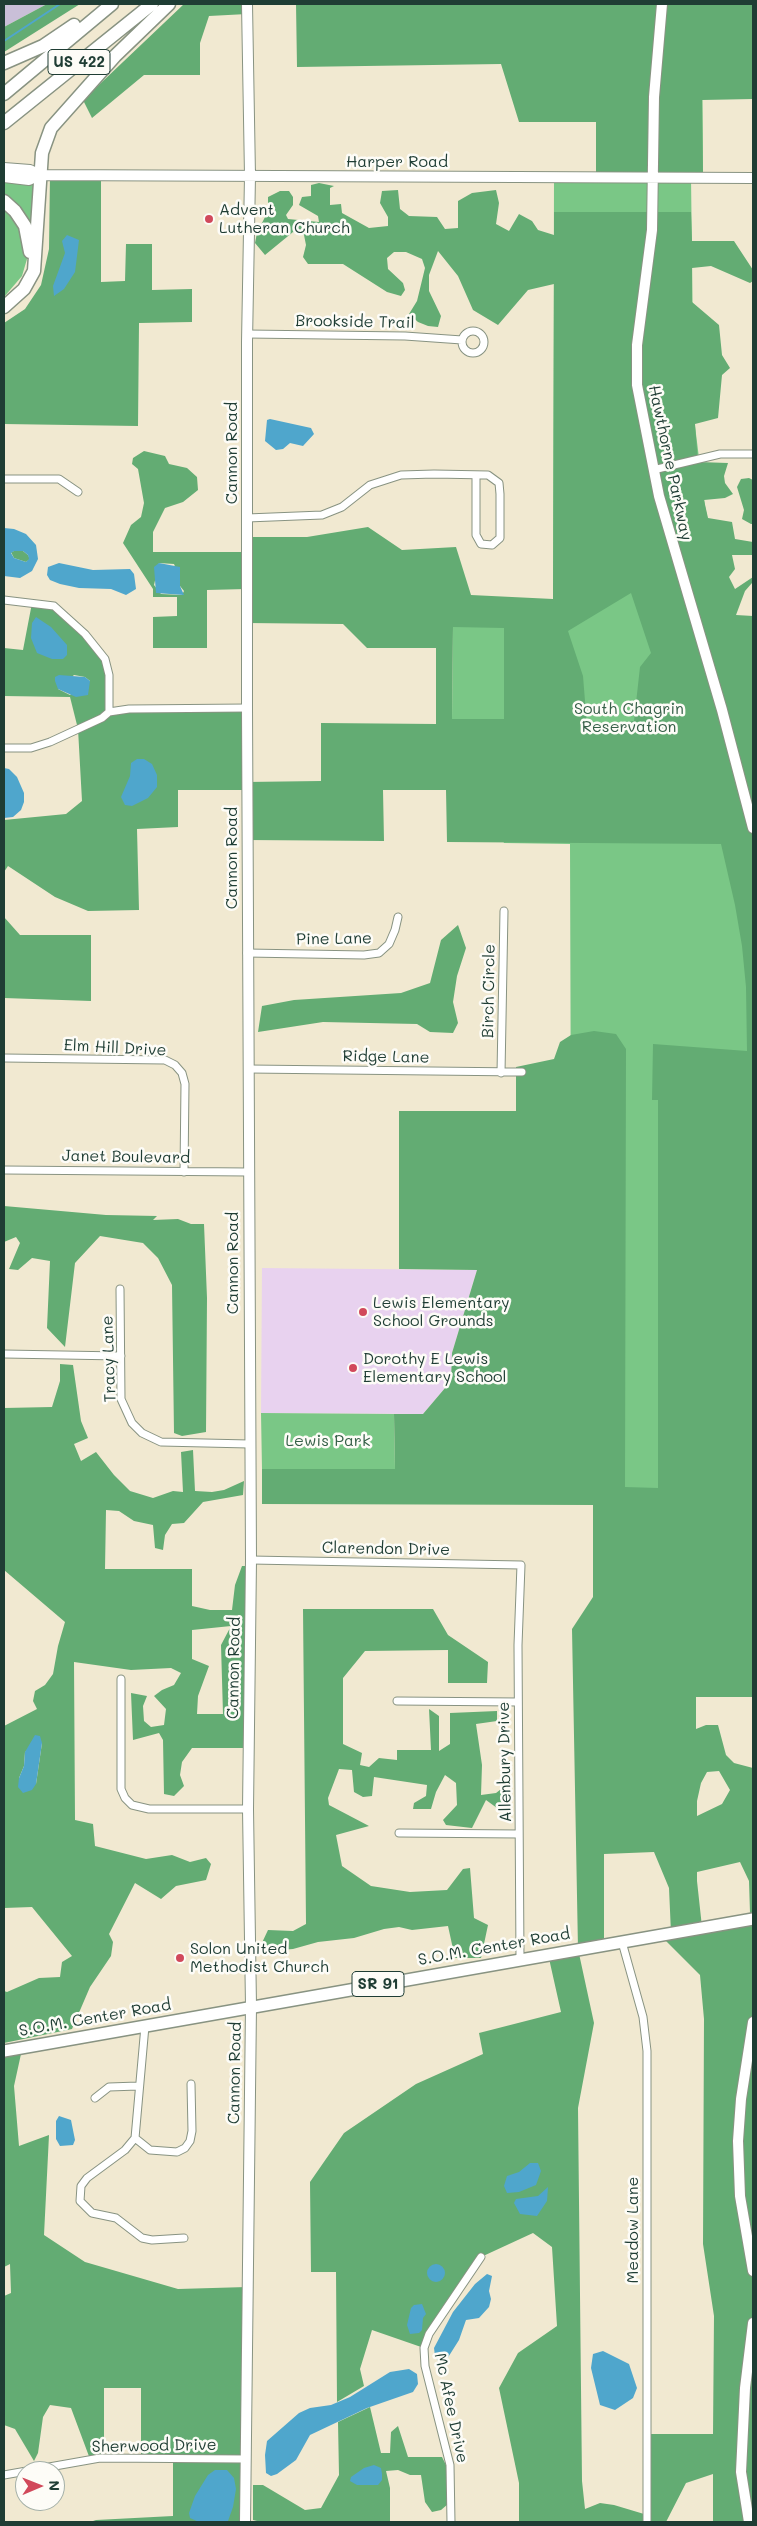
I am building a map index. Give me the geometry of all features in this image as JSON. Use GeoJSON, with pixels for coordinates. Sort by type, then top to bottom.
{"type":"FeatureCollection","features":[{"type":"Feature","properties":{"kind":"highway"},"geometry":{"type":"LineString","coordinates":[[4,63],[43,46],[108,4]]}},
{"type":"Feature","properties":{"kind":"highway","name":"US 422"},"geometry":{"type":"LineString","coordinates":[[4,94],[112,4]]}},
{"type":"Feature","properties":{"kind":"highway","name":"US 422"},"geometry":{"type":"LineString","coordinates":[[5,123],[152,4]]}},
{"type":"Feature","properties":{"kind":"highway"},"geometry":{"type":"LineString","coordinates":[[4,308],[24,289],[34,271],[42,153],[51,128],[115,56],[169,4]]}},
{"type":"Feature","properties":{"kind":"highway"},"geometry":{"type":"LineString","coordinates":[[4,201],[25,226],[30,246],[26,270],[19,283],[4,300]]}},
{"type":"Feature","properties":{"kind":"main road","name":"Cannon Road"},"geometry":{"type":"LineString","coordinates":[[245,2522],[251,2006],[248,1809],[250,1560],[247,953],[247,334],[250,176],[247,4]]}},
{"type":"Feature","properties":{"kind":"main road","name":"Hawthorne Parkway"},"geometry":{"type":"LineString","coordinates":[[662,4],[654,97],[654,177],[650,254],[636,346],[640,406],[653,470],[671,541],[722,710],[753,828]]}},
{"type":"Feature","properties":{"kind":"main road","name":"Harper Road"},"geometry":{"type":"LineString","coordinates":[[4,168],[30,170],[40,175]]}},
{"type":"Feature","properties":{"kind":"main road","name":"Harper Road"},"geometry":{"type":"LineString","coordinates":[[4,177],[29,180],[40,175],[753,178]]}},
{"type":"Feature","properties":{"kind":"main road","name":"S.O.M. Center Road"},"geometry":{"type":"LineString","coordinates":[[4,2051],[753,1919]]}},
{"type":"Feature","properties":{"kind":"main road"},"geometry":{"type":"LineString","coordinates":[[753,2022],[751,2045],[739,2111],[738,2161],[742,2212],[753,2271]]}},
{"type":"Feature","properties":{"kind":"main road"},"geometry":{"type":"LineString","coordinates":[[749,2522],[741,2472],[746,2388],[753,2323]]}},
{"type":"Feature","properties":{"kind":"street","name":"Brookside Trail"},"geometry":{"type":"LineString","coordinates":[[247,334],[406,336],[462,340]]}},
{"type":"Feature","properties":{"kind":"street"},"geometry":{"type":"LineString","coordinates":[[653,470],[720,454],[753,454]]}},
{"type":"Feature","properties":{"kind":"street"},"geometry":{"type":"LineString","coordinates":[[247,518],[322,515],[342,506],[370,485],[401,475],[476,475],[490,476],[500,487],[500,538],[495,544],[488,546],[481,544],[476,535],[476,475]]}},
{"type":"Feature","properties":{"kind":"street"},"geometry":{"type":"LineString","coordinates":[[4,480],[59,479],[78,492]]}},
{"type":"Feature","properties":{"kind":"street"},"geometry":{"type":"LineString","coordinates":[[4,600],[54,606],[85,634],[104,659],[109,675],[109,712]]}},
{"type":"Feature","properties":{"kind":"street"},"geometry":{"type":"LineString","coordinates":[[4,748],[30,748],[50,742],[102,718],[109,712],[129,709],[247,708]]}},
{"type":"Feature","properties":{"kind":"street","name":"Birch Circle"},"geometry":{"type":"LineString","coordinates":[[501,1072],[504,911]]}},
{"type":"Feature","properties":{"kind":"street","name":"Pine Lane"},"geometry":{"type":"LineString","coordinates":[[247,953],[364,955],[378,953],[389,944],[398,917]]}},
{"type":"Feature","properties":{"kind":"street","name":"Elm Hill Drive"},"geometry":{"type":"LineString","coordinates":[[4,1058],[165,1060],[175,1065],[182,1073],[185,1084],[184,1172]]}},
{"type":"Feature","properties":{"kind":"street","name":"Ridge Lane"},"geometry":{"type":"LineString","coordinates":[[249,1069],[522,1072]]}},
{"type":"Feature","properties":{"kind":"street","name":"Janet Boulevard"},"geometry":{"type":"LineString","coordinates":[[4,1170],[248,1172]]}},
{"type":"Feature","properties":{"kind":"street","name":"Tracy Lane"},"geometry":{"type":"LineString","coordinates":[[120,1289],[121,1399],[132,1423],[142,1433],[161,1442],[249,1444]]}},
{"type":"Feature","properties":{"kind":"street"},"geometry":{"type":"LineString","coordinates":[[4,1354],[121,1356]]}},
{"type":"Feature","properties":{"kind":"street","name":"Clarendon Drive"},"geometry":{"type":"LineString","coordinates":[[250,1560],[521,1564]]}},
{"type":"Feature","properties":{"kind":"street","name":"Allenbury Drive"},"geometry":{"type":"LineString","coordinates":[[520,1959],[518,1702],[521,1564]]}},
{"type":"Feature","properties":{"kind":"street"},"geometry":{"type":"LineString","coordinates":[[121,1679],[121,1789],[125,1798],[132,1805],[149,1809],[248,1809]]}},
{"type":"Feature","properties":{"kind":"street"},"geometry":{"type":"LineString","coordinates":[[397,1701],[518,1702]]}},
{"type":"Feature","properties":{"kind":"street"},"geometry":{"type":"LineString","coordinates":[[399,1833],[519,1834]]}},
{"type":"Feature","properties":{"kind":"street","name":"Meadow Lane"},"geometry":{"type":"LineString","coordinates":[[622,1942],[643,2017],[647,2051],[646,2522]]}},
{"type":"Feature","properties":{"kind":"street"},"geometry":{"type":"LineString","coordinates":[[145,2026],[138,2086],[135,2138],[125,2150],[87,2178],[81,2186],[80,2201],[92,2213],[116,2218],[142,2238],[152,2240],[184,2238]]}},
{"type":"Feature","properties":{"kind":"street"},"geometry":{"type":"LineString","coordinates":[[135,2138],[150,2150],[177,2152],[185,2148],[190,2140],[192,2131],[191,2084]]}},
{"type":"Feature","properties":{"kind":"street"},"geometry":{"type":"LineString","coordinates":[[95,2098],[109,2087],[138,2086]]}},
{"type":"Feature","properties":{"kind":"street","name":"Mc Afee Drive"},"geometry":{"type":"LineString","coordinates":[[451,2522],[450,2465],[425,2366],[424,2348],[429,2334],[481,2257]]}},
{"type":"Feature","properties":{"kind":"street","name":"Sherwood Drive"},"geometry":{"type":"LineString","coordinates":[[4,2475],[100,2458],[246,2460]]}},
{"type":"Feature","properties":{"kind":"shaded area"},"geometry":{"type":"Polygon","coordinates":[[[4,4],[47,4],[4,27],[4,4]]]}},
{"type":"Feature","properties":{"kind":"shaded area","name":"Lewis Elementary School Grounds"},"geometry":{"type":"Polygon","coordinates":[[[262,1268],[477,1270],[452,1353],[451,1381],[423,1414],[261,1413],[262,1268]]]}},
{"type":"Feature","properties":{"kind":"green space"},"geometry":{"type":"Polygon","coordinates":[[[47,4],[80,4],[4,52],[4,27],[47,4]]]}},
{"type":"Feature","properties":{"kind":"green space"},"geometry":{"type":"Polygon","coordinates":[[[184,4],[247,4],[247,14],[209,16],[200,43],[200,75],[144,75],[92,118],[83,100],[184,4]]]}},
{"type":"Feature","properties":{"kind":"green space"},"geometry":{"type":"Polygon","coordinates":[[[296,4],[753,4],[753,99],[702,100],[703,176],[596,177],[596,122],[519,122],[501,64],[297,67],[296,4]]]}},
{"type":"Feature","properties":{"kind":"green space","name":"South Chagrin Reservation"},"geometry":{"type":"Polygon","coordinates":[[[595,4],[702,4],[703,176],[691,177],[694,418],[705,506],[714,550],[733,616],[753,616],[753,1697],[695,1489],[572,1487],[570,844],[504,843],[452,719],[453,627],[504,627],[553,615],[554,176],[597,176],[595,4]]]}},
{"type":"Feature","properties":{"kind":"green space"},"geometry":{"type":"Polygon","coordinates":[[[50,175],[101,175],[101,282],[125,281],[126,244],[152,244],[152,290],[192,289],[192,322],[139,323],[138,426],[4,424],[4,323],[25,309],[41,285],[49,249],[50,175]]]}},
{"type":"Feature","properties":{"kind":"green space"},"geometry":{"type":"Polygon","coordinates":[[[4,182],[32,184],[35,187],[35,235],[17,206],[4,194],[4,182]]]}},
{"type":"Feature","properties":{"kind":"green space"},"geometry":{"type":"Polygon","coordinates":[[[319,183],[334,186],[330,188],[330,205],[341,204],[342,213],[369,228],[388,226],[388,217],[380,203],[382,191],[398,190],[400,209],[409,216],[437,217],[445,229],[458,228],[458,201],[472,193],[496,190],[499,203],[496,224],[509,231],[519,214],[532,221],[538,230],[554,235],[554,212],[691,212],[692,241],[734,241],[753,270],[753,281],[750,283],[711,266],[692,268],[692,302],[719,325],[722,355],[730,368],[722,375],[718,418],[695,424],[698,462],[728,463],[724,476],[725,483],[733,494],[725,498],[704,500],[708,518],[732,522],[735,539],[753,542],[753,555],[732,555],[735,569],[729,577],[735,589],[753,577],[752,583],[745,591],[736,615],[753,616],[753,1697],[696,1697],[696,1729],[706,1725],[718,1725],[726,1755],[734,1763],[753,1768],[753,1913],[750,1913],[749,1881],[740,1862],[697,1872],[697,1881],[702,1927],[753,1919],[753,2522],[713,2522],[713,2474],[686,2483],[666,2522],[647,2522],[647,2434],[713,2434],[714,2316],[703,2244],[704,2019],[700,1975],[660,1935],[671,1933],[669,1888],[654,1852],[604,1854],[604,1945],[578,1949],[572,1629],[593,1597],[593,1505],[262,1504],[262,1469],[395,1469],[394,1414],[423,1414],[451,1381],[452,1353],[477,1270],[399,1269],[399,1111],[516,1111],[516,1067],[554,1059],[560,1042],[571,1035],[594,1031],[616,1034],[626,1049],[625,1487],[658,1488],[658,1100],[652,1100],[653,1044],[747,1051],[746,987],[742,946],[721,844],[447,842],[446,790],[383,790],[384,841],[247,840],[247,790],[178,790],[178,827],[137,829],[139,910],[88,911],[55,897],[8,866],[4,872],[4,820],[66,814],[82,801],[78,729],[70,697],[4,696],[4,648],[23,650],[32,603],[54,606],[105,659],[110,712],[244,709],[246,782],[321,781],[321,723],[436,724],[436,648],[367,648],[343,624],[247,623],[246,589],[207,590],[207,648],[153,648],[153,617],[177,616],[177,597],[153,597],[153,589],[123,543],[131,525],[141,517],[144,503],[138,469],[132,464],[133,458],[144,451],[165,456],[169,464],[187,468],[197,477],[198,490],[183,502],[165,508],[153,532],[153,552],[247,552],[247,537],[307,537],[368,527],[402,550],[456,547],[471,595],[553,599],[554,284],[528,290],[498,325],[473,310],[458,276],[438,251],[429,275],[429,291],[441,316],[438,327],[418,322],[409,314],[417,301],[425,268],[422,259],[406,252],[394,252],[387,258],[388,269],[403,283],[405,290],[401,296],[387,292],[343,264],[308,264],[303,257],[306,245],[304,235],[293,232],[265,255],[255,243],[257,233],[268,211],[268,197],[280,191],[289,191],[293,197],[293,205],[286,215],[288,219],[319,222],[318,216],[299,205],[302,197],[311,196],[311,185],[319,183]],[[159,563],[154,585],[161,594],[182,595],[184,591],[180,586],[180,579],[174,564],[159,563]],[[631,593],[568,631],[583,676],[587,726],[634,721],[640,667],[651,653],[631,593]],[[453,627],[452,719],[504,719],[504,628],[453,627]],[[74,675],[58,689],[70,695],[90,681],[85,677],[74,675]],[[719,1771],[707,1772],[701,1783],[697,1801],[697,1816],[722,1804],[730,1790],[719,1771]]]}},
{"type":"Feature","properties":{"kind":"green space"},"geometry":{"type":"Polygon","coordinates":[[[4,204],[15,215],[28,246],[27,259],[22,276],[4,297],[4,204]]]}},
{"type":"Feature","properties":{"kind":"green space"},"geometry":{"type":"Polygon","coordinates":[[[749,478],[753,480],[753,524],[742,519],[744,510],[737,487],[741,479],[749,478]]]}},
{"type":"Feature","properties":{"kind":"green space"},"geometry":{"type":"Polygon","coordinates":[[[23,551],[30,559],[26,562],[14,558],[11,552],[23,551]]]}},
{"type":"Feature","properties":{"kind":"green space"},"geometry":{"type":"Polygon","coordinates":[[[4,917],[20,935],[91,935],[91,1001],[4,998],[4,917]]]}},
{"type":"Feature","properties":{"kind":"green space"},"geometry":{"type":"Polygon","coordinates":[[[458,925],[466,948],[457,976],[453,1002],[458,1023],[453,1033],[430,1032],[417,1024],[323,1022],[258,1032],[262,1006],[294,1000],[401,993],[430,983],[441,940],[458,925]]]}},
{"type":"Feature","properties":{"kind":"green space"},"geometry":{"type":"Polygon","coordinates":[[[4,1206],[106,1215],[157,1216],[153,1220],[178,1219],[191,1224],[204,1224],[207,1298],[206,1432],[182,1436],[174,1433],[172,1285],[158,1258],[143,1243],[100,1236],[75,1263],[65,1347],[47,1328],[50,1261],[32,1258],[18,1270],[9,1269],[20,1243],[16,1237],[4,1242],[4,1206]]]}},
{"type":"Feature","properties":{"kind":"green space"},"geometry":{"type":"Polygon","coordinates":[[[60,1364],[73,1365],[81,1421],[88,1438],[74,1444],[81,1461],[96,1452],[114,1475],[130,1491],[153,1498],[173,1491],[183,1492],[181,1452],[193,1450],[195,1491],[212,1492],[224,1490],[244,1481],[243,1495],[203,1502],[184,1523],[172,1524],[165,1535],[163,1550],[155,1548],[153,1525],[134,1521],[119,1511],[106,1510],[105,1569],[192,1569],[192,1606],[210,1610],[232,1610],[235,1585],[242,1566],[246,1566],[248,1748],[192,1748],[182,1762],[180,1775],[184,1786],[174,1796],[164,1794],[163,1740],[159,1733],[133,1740],[131,1693],[147,1696],[143,1706],[144,1721],[151,1727],[164,1725],[166,1709],[154,1696],[174,1685],[181,1673],[171,1668],[131,1670],[74,1662],[75,1820],[93,1824],[95,1846],[146,1859],[172,1855],[190,1862],[206,1858],[211,1864],[206,1880],[176,1886],[161,1899],[135,1883],[109,1934],[113,1942],[111,1956],[90,1987],[72,2029],[4,2043],[4,1991],[7,1992],[39,1978],[60,1977],[62,1962],[72,1956],[32,1907],[4,1908],[4,1726],[37,1709],[33,1701],[35,1691],[45,1685],[53,1674],[65,1622],[4,1570],[4,1408],[52,1407],[60,1381],[60,1364]],[[231,1626],[192,1630],[192,1659],[209,1666],[198,1696],[197,1714],[223,1714],[221,1645],[231,1626]],[[42,1743],[25,1752],[24,1766],[19,1778],[36,1784],[42,1743]]]}},
{"type":"Feature","properties":{"kind":"green space","name":"Lewis Park"},"geometry":{"type":"Polygon","coordinates":[[[261,1413],[394,1414],[395,1469],[262,1469],[261,1413]]]}},
{"type":"Feature","properties":{"kind":"green space"},"geometry":{"type":"Polygon","coordinates":[[[303,1609],[433,1609],[448,1635],[488,1662],[487,1683],[448,1683],[448,1650],[365,1651],[343,1678],[343,1744],[362,1753],[360,1765],[369,1767],[379,1758],[397,1760],[397,1750],[431,1750],[429,1709],[439,1716],[439,1751],[450,1744],[450,1713],[497,1711],[497,1721],[476,1724],[482,1765],[481,1795],[496,1793],[509,1783],[506,1803],[497,1808],[486,1800],[472,1828],[446,1825],[443,1820],[457,1805],[456,1783],[445,1775],[436,1792],[431,1809],[413,1809],[414,1803],[426,1796],[427,1785],[374,1777],[372,1796],[363,1797],[354,1792],[352,1770],[339,1769],[328,1798],[329,1805],[369,1826],[336,1835],[342,1866],[371,1886],[410,1892],[447,1890],[463,1869],[470,1868],[474,1918],[488,1925],[481,1958],[455,1958],[448,1926],[412,1930],[399,1927],[384,1929],[354,1938],[318,1942],[293,1949],[268,1951],[260,1947],[268,1930],[293,1931],[306,1924],[303,1609]]]}},
{"type":"Feature","properties":{"kind":"green space"},"geometry":{"type":"Polygon","coordinates":[[[578,1949],[594,2023],[578,2108],[582,2481],[585,2509],[600,2503],[614,2505],[644,2514],[644,2522],[519,2522],[519,2483],[499,2388],[518,2353],[557,2326],[552,2247],[533,2233],[481,2257],[424,2348],[372,2330],[360,2369],[364,2386],[337,2402],[336,2272],[311,2272],[310,2182],[344,2133],[416,2084],[483,2054],[479,2033],[561,2012],[548,1954],[578,1949]]]}},
{"type":"Feature","properties":{"kind":"green space"},"geometry":{"type":"Polygon","coordinates":[[[21,2054],[14,2086],[19,2146],[49,2135],[44,2235],[85,2262],[178,2289],[247,2287],[245,2522],[90,2522],[96,2520],[173,2516],[173,2458],[141,2457],[141,2388],[104,2388],[104,2458],[90,2459],[71,2408],[50,2405],[43,2417],[38,2453],[34,2461],[15,2429],[4,2425],[4,2296],[11,2293],[10,2264],[4,2267],[4,2057],[21,2054]]]}},
{"type":"Feature","properties":{"kind":"green space"},"geometry":{"type":"Polygon","coordinates":[[[370,2407],[381,2453],[390,2453],[391,2432],[398,2426],[408,2457],[442,2457],[448,2469],[448,2504],[441,2510],[432,2512],[425,2502],[421,2475],[410,2475],[398,2470],[386,2471],[390,2488],[390,2522],[261,2522],[253,2520],[253,2485],[263,2485],[305,2510],[321,2508],[339,2475],[338,2422],[370,2407]]]}},
{"type":"Feature","properties":{"kind":"water"},"geometry":{"type":"Polygon","coordinates":[[[67,235],[79,240],[75,272],[64,289],[54,296],[53,286],[65,253],[62,241],[67,235]]]}},
{"type":"Feature","properties":{"kind":"water"},"geometry":{"type":"Polygon","coordinates":[[[270,419],[311,428],[314,434],[303,446],[290,443],[283,449],[276,450],[265,441],[267,420],[270,419]]]}},
{"type":"Feature","properties":{"kind":"water"},"geometry":{"type":"Polygon","coordinates":[[[4,528],[14,529],[26,534],[36,545],[38,559],[32,571],[20,578],[4,576],[4,528]],[[23,551],[11,553],[14,558],[26,562],[29,559],[28,555],[23,551]]]}},
{"type":"Feature","properties":{"kind":"water"},"geometry":{"type":"Polygon","coordinates":[[[59,563],[93,570],[130,569],[134,574],[136,589],[126,595],[111,589],[79,588],[60,584],[50,580],[47,575],[48,567],[59,563]]]}},
{"type":"Feature","properties":{"kind":"water"},"geometry":{"type":"Polygon","coordinates":[[[159,563],[180,567],[180,586],[184,595],[156,593],[154,567],[159,563]]]}},
{"type":"Feature","properties":{"kind":"water"},"geometry":{"type":"Polygon","coordinates":[[[36,617],[51,627],[67,645],[67,655],[63,659],[52,659],[37,653],[31,638],[32,623],[36,617]]]}},
{"type":"Feature","properties":{"kind":"water"},"geometry":{"type":"Polygon","coordinates":[[[59,675],[85,677],[90,681],[88,695],[76,697],[58,689],[55,677],[59,675]]]}},
{"type":"Feature","properties":{"kind":"water"},"geometry":{"type":"Polygon","coordinates":[[[137,759],[144,759],[152,764],[157,775],[157,787],[148,798],[132,806],[125,805],[121,797],[130,776],[131,763],[137,759]]]}},
{"type":"Feature","properties":{"kind":"water"},"geometry":{"type":"Polygon","coordinates":[[[4,768],[9,769],[17,777],[24,793],[24,802],[21,810],[13,817],[4,818],[4,768]]]}},
{"type":"Feature","properties":{"kind":"water"},"geometry":{"type":"Polygon","coordinates":[[[35,1735],[40,1736],[42,1743],[36,1784],[32,1790],[23,1793],[18,1787],[19,1778],[24,1766],[25,1752],[35,1735]]]}},
{"type":"Feature","properties":{"kind":"water"},"geometry":{"type":"Polygon","coordinates":[[[59,2116],[71,2120],[75,2140],[73,2145],[60,2146],[56,2139],[56,2121],[59,2116]]]}},
{"type":"Feature","properties":{"kind":"water"},"geometry":{"type":"Polygon","coordinates":[[[530,2163],[538,2163],[541,2171],[536,2185],[519,2192],[507,2193],[504,2186],[507,2176],[519,2172],[530,2163]]]}},
{"type":"Feature","properties":{"kind":"water"},"geometry":{"type":"Polygon","coordinates":[[[548,2187],[547,2201],[537,2216],[520,2214],[514,2203],[516,2199],[538,2196],[548,2187]]]}},
{"type":"Feature","properties":{"kind":"water"},"geometry":{"type":"Polygon","coordinates":[[[432,2264],[440,2264],[445,2269],[443,2280],[432,2282],[427,2277],[427,2269],[432,2264]]]}},
{"type":"Feature","properties":{"kind":"water"},"geometry":{"type":"Polygon","coordinates":[[[487,2274],[492,2276],[489,2291],[491,2299],[489,2307],[479,2318],[466,2320],[459,2340],[447,2359],[438,2361],[434,2348],[453,2312],[475,2284],[487,2274]]]}},
{"type":"Feature","properties":{"kind":"water"},"geometry":{"type":"Polygon","coordinates":[[[422,2304],[426,2314],[423,2318],[422,2330],[419,2333],[410,2334],[407,2325],[411,2308],[414,2305],[422,2304]]]}},
{"type":"Feature","properties":{"kind":"water"},"geometry":{"type":"Polygon","coordinates":[[[603,2351],[629,2364],[637,2388],[633,2398],[615,2410],[600,2405],[591,2368],[593,2354],[603,2351]]]}},
{"type":"Feature","properties":{"kind":"water"},"geometry":{"type":"Polygon","coordinates":[[[409,2369],[417,2374],[418,2384],[413,2392],[367,2408],[310,2435],[296,2460],[277,2474],[271,2476],[266,2473],[265,2455],[267,2441],[299,2413],[310,2408],[331,2405],[350,2397],[390,2372],[409,2369]]]}},
{"type":"Feature","properties":{"kind":"water"},"geometry":{"type":"Polygon","coordinates":[[[374,2465],[381,2468],[382,2480],[378,2485],[357,2485],[350,2481],[351,2477],[364,2468],[374,2465]]]}},
{"type":"Feature","properties":{"kind":"water"},"geometry":{"type":"Polygon","coordinates":[[[215,2470],[227,2470],[234,2478],[236,2489],[233,2507],[228,2521],[199,2522],[190,2518],[189,2513],[195,2496],[208,2475],[215,2470]]]}},
{"type":"Feature","properties":{"kind":"waterway"},"geometry":{"type":"LineString","coordinates":[[4,41],[60,4]]}},
{"type":"Feature","properties":{"kind":"place","name":"Advent Lutheran Church"},"geometry":{"type":"Point","coordinates":[209,219]}},
{"type":"Feature","properties":{"kind":"place","name":"Lewis Elementary School Grounds"},"geometry":{"type":"Point","coordinates":[363,1312]}},
{"type":"Feature","properties":{"kind":"place","name":"Dorothy E Lewis Elementary School"},"geometry":{"type":"Point","coordinates":[353,1368]}},
{"type":"Feature","properties":{"kind":"place","name":"Solon United Methodist Church"},"geometry":{"type":"Point","coordinates":[180,1958]}}]}
